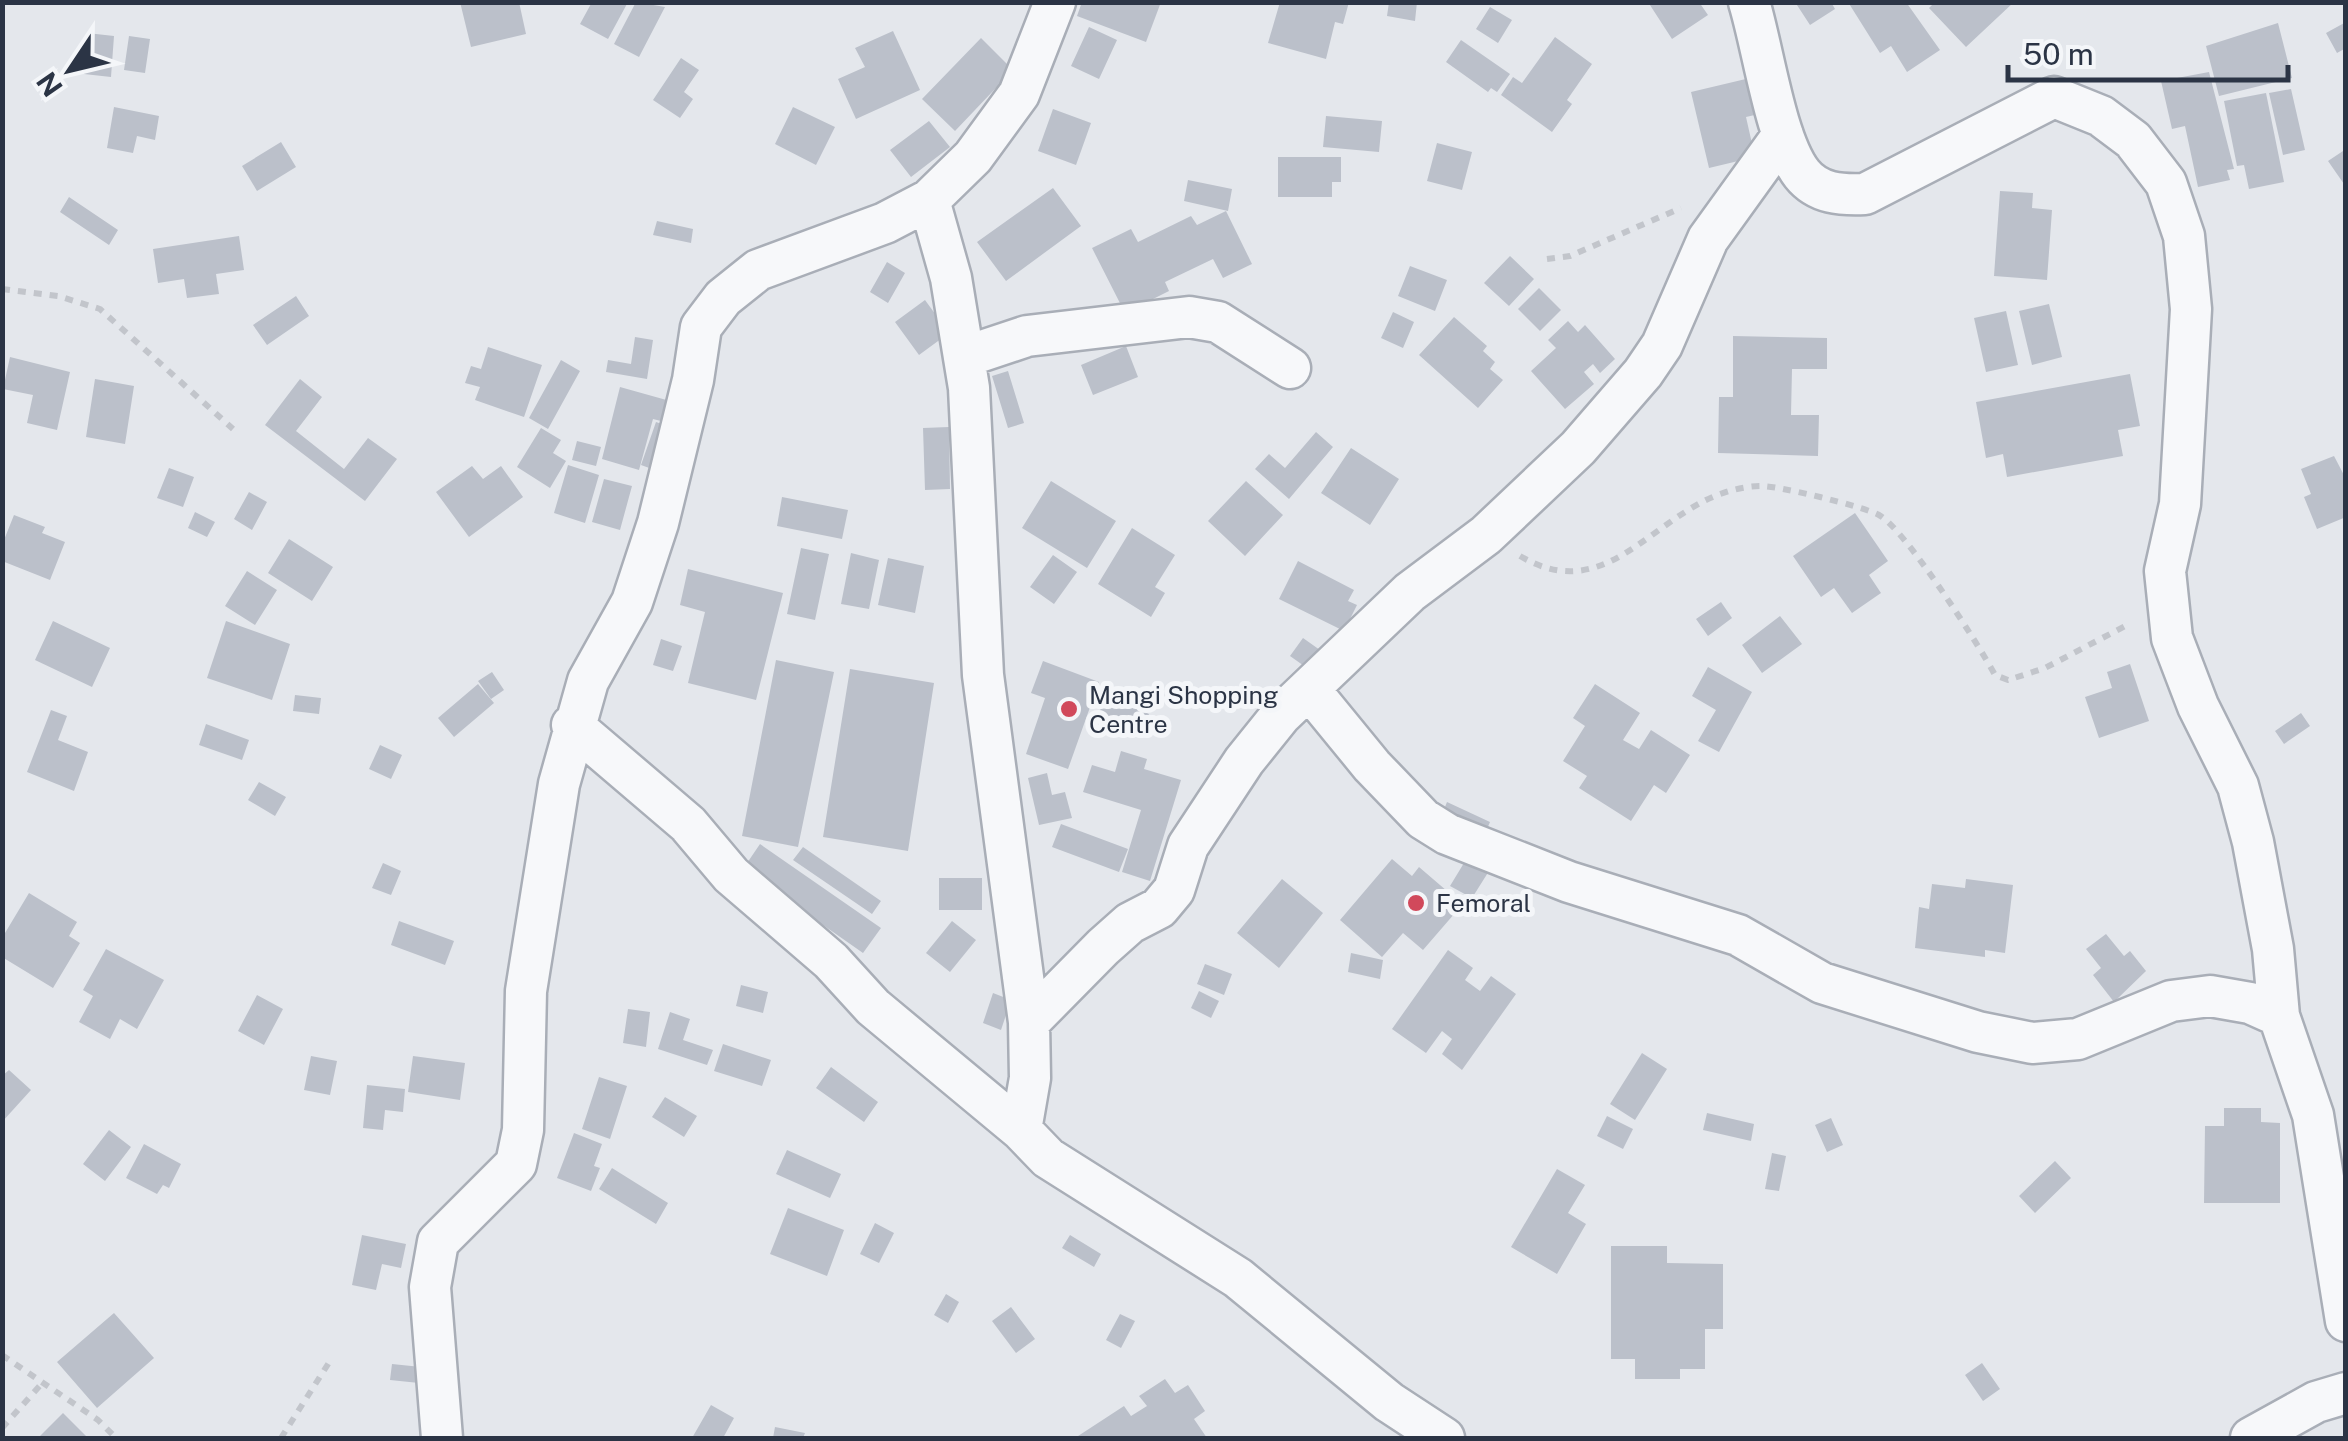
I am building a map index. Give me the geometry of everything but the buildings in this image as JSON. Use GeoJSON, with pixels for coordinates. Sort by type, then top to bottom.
{"type":"FeatureCollection","features":[{"type":"Feature","properties":{"kind":"street"},"geometry":{"type":"LineString","coordinates":[[442,1438],[430,1287],[438,1242],[516,1164],[523,1130],[526,991],[537,907],[572,726],[588,681],[632,602],[658,523],[693,380],[701,327],[723,298],[758,270],[885,222],[929,200],[974,157],[1019,94],[1055,2]]}},
{"type":"Feature","properties":{"kind":"street"},"geometry":{"type":"LineString","coordinates":[[1749,2],[1784,136],[1802,173],[1836,195],[1866,194],[2054,97],[2101,116],[2133,140],[2166,183],[2184,236],[2191,309],[2180,504],[2165,571],[2172,638],[2198,706],[2238,786],[2248,824],[2273,949],[2279,1016],[2313,1115],[2346,1321]]}},
{"type":"Feature","properties":{"kind":"street"},"geometry":{"type":"LineString","coordinates":[[1029,1022],[1130,923],[1159,908],[1174,890],[1188,846],[1281,716],[1410,592],[1486,536],[1578,448],[1643,373],[1662,345],[1708,239],[1784,136]]}},
{"type":"Feature","properties":{"kind":"street"},"geometry":{"type":"LineString","coordinates":[[929,200],[950,278],[964,357],[976,469],[983,675],[1029,1022],[1030,1078],[1021,1130]]}},
{"type":"Feature","properties":{"kind":"street"},"geometry":{"type":"LineString","coordinates":[[964,357],[1026,336],[1189,317],[1218,322],[1290,368]]}},
{"type":"Feature","properties":{"kind":"street"},"geometry":{"type":"LineString","coordinates":[[1308,688],[1372,766],[1423,819],[1447,834],[1569,882],[1738,935],[1822,983],[1978,1032],[2032,1043],[2078,1039],[2171,1001],[2210,996],[2250,1004],[2279,1016]]}},
{"type":"Feature","properties":{"kind":"street"},"geometry":{"type":"LineString","coordinates":[[572,726],[688,824],[731,875],[831,961],[929,1058],[1021,1130],[1048,1158],[1238,1278],[1389,1402],[1444,1438]]}},
{"type":"Feature","properties":{"kind":"street"},"geometry":{"type":"LineString","coordinates":[[2251,1438],[2316,1402],[2346,1393]]}},
{"type":"Feature","properties":{"kind":"path"},"geometry":{"type":"LineString","coordinates":[[1547,259],[1570,256],[1700,201],[1739,195]]}},
{"type":"Feature","properties":{"kind":"path"},"geometry":{"type":"LineString","coordinates":[[2,289],[58,296],[100,309],[233,428]]}},
{"type":"Feature","properties":{"kind":"path"},"geometry":{"type":"LineString","coordinates":[[1486,536],[1530,562],[1563,574],[1594,568],[1630,552],[1703,502],[1738,488],[1763,486],[1881,515],[1911,550],[1995,674],[2008,680],[2044,668],[2168,605]]}},
{"type":"Feature","properties":{"kind":"path"},"geometry":{"type":"LineString","coordinates":[[2,1355],[44,1381],[116,1438]]}},
{"type":"Feature","properties":{"kind":"path"},"geometry":{"type":"LineString","coordinates":[[281,1438],[330,1362]]}},
{"type":"Feature","properties":{"kind":"path"},"geometry":{"type":"LineString","coordinates":[[2,1428],[44,1381]]}},
{"type":"Feature","properties":{"kind":"place","name":"Mangi Shopping Centre"},"geometry":{"type":"Point","coordinates":[1069,709]}},
{"type":"Feature","properties":{"kind":"place","name":"Femoral"},"geometry":{"type":"Point","coordinates":[1416,903]}}]}
